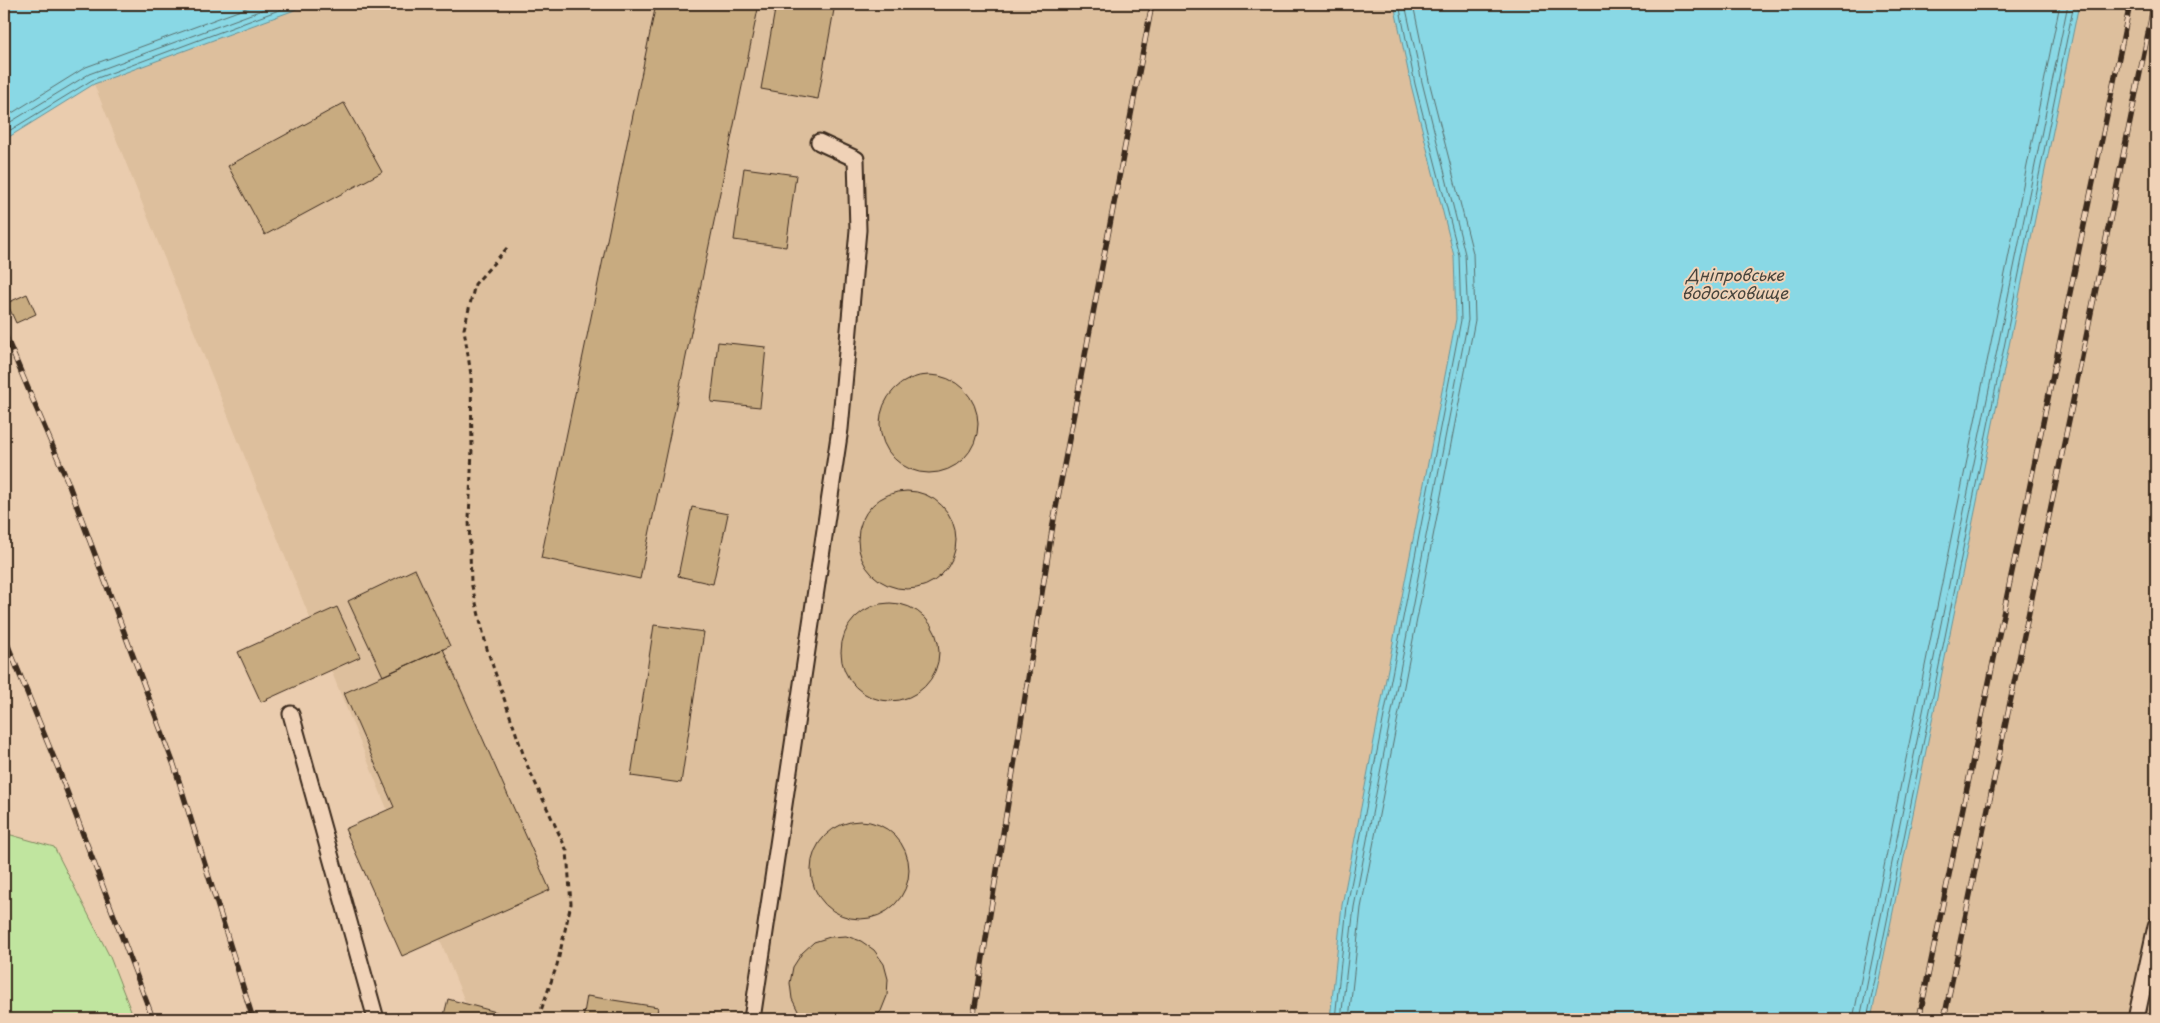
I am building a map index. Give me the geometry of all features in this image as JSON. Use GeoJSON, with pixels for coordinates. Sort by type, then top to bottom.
{"type":"FeatureCollection","features":[{"type":"Feature","properties":{"kind":"lane"},"geometry":{"type":"LineString","coordinates":[[752,1019],[840,429],[858,230],[856,160],[819,142]]}},
{"type":"Feature","properties":{"kind":"lane"},"geometry":{"type":"LineString","coordinates":[[291,714],[376,1019]]}},
{"type":"Feature","properties":{"kind":"lane"},"geometry":{"type":"LineString","coordinates":[[2136,1019],[2156,926]]}},
{"type":"Feature","properties":{"kind":"path"},"geometry":{"type":"LineString","coordinates":[[507,248],[474,284],[464,329],[471,375],[471,582],[487,648],[524,756],[567,850],[572,904],[557,965],[538,1019]]}},
{"type":"Feature","properties":{"kind":"shaded area"},"geometry":{"type":"Polygon","coordinates":[[[306,4],[1394,4],[1411,85],[1454,256],[1456,319],[1342,905],[1330,1019],[472,1019],[94,84],[292,11],[306,4]]]}},
{"type":"Feature","properties":{"kind":"shaded area"},"geometry":{"type":"Polygon","coordinates":[[[2079,4],[2156,4],[2156,1019],[1871,1019],[2079,4]]]}},
{"type":"Feature","properties":{"kind":"green space"},"geometry":{"type":"Polygon","coordinates":[[[4,833],[54,847],[110,957],[134,1019],[5,1019],[4,833]]]}},
{"type":"Feature","properties":{"kind":"water"},"geometry":{"type":"Polygon","coordinates":[[[4,4],[306,4],[292,11],[94,84],[4,140],[4,4]]]}},
{"type":"Feature","properties":{"kind":"water","name":"Дніпровське водосховище"},"geometry":{"type":"Polygon","coordinates":[[[1394,4],[2079,4],[1871,1019],[1330,1019],[1342,905],[1456,319],[1454,256],[1411,85],[1394,4]]]}},
{"type":"Feature","properties":{"kind":"building"},"geometry":{"type":"Polygon","coordinates":[[[656,4],[759,4],[640,579],[541,558],[656,4]]]}},
{"type":"Feature","properties":{"kind":"building"},"geometry":{"type":"Polygon","coordinates":[[[776,4],[835,4],[818,99],[761,89],[776,4]]]}},
{"type":"Feature","properties":{"kind":"building"},"geometry":{"type":"Polygon","coordinates":[[[344,103],[382,172],[265,235],[228,166],[344,103]]]}},
{"type":"Feature","properties":{"kind":"building"},"geometry":{"type":"Polygon","coordinates":[[[744,168],[796,175],[786,247],[734,240],[744,168]]]}},
{"type":"Feature","properties":{"kind":"building"},"geometry":{"type":"Polygon","coordinates":[[[27,294],[36,314],[16,323],[7,303],[27,294]]]}},
{"type":"Feature","properties":{"kind":"building"},"geometry":{"type":"Polygon","coordinates":[[[718,342],[766,347],[760,407],[711,402],[718,342]]]}},
{"type":"Feature","properties":{"kind":"building"},"geometry":{"type":"Polygon","coordinates":[[[929,375],[948,379],[964,389],[974,405],[978,424],[974,443],[964,459],[948,469],[929,473],[910,469],[894,459],[884,443],[880,424],[884,405],[894,389],[910,379],[929,375]]]}},
{"type":"Feature","properties":{"kind":"building"},"geometry":{"type":"Polygon","coordinates":[[[907,491],[917,492],[934,499],[948,513],[955,530],[955,550],[948,567],[934,581],[917,588],[907,589],[897,588],[880,581],[866,567],[859,550],[858,540],[859,530],[866,513],[880,499],[897,492],[907,491]]]}},
{"type":"Feature","properties":{"kind":"building"},"geometry":{"type":"Polygon","coordinates":[[[692,507],[728,514],[713,584],[678,576],[692,507]]]}},
{"type":"Feature","properties":{"kind":"building"},"geometry":{"type":"Polygon","coordinates":[[[415,569],[450,646],[383,676],[348,601],[415,569]]]}},
{"type":"Feature","properties":{"kind":"building"},"geometry":{"type":"Polygon","coordinates":[[[890,603],[909,607],[925,617],[935,633],[939,652],[935,671],[925,687],[909,697],[890,701],[871,697],[855,687],[845,671],[841,652],[845,633],[855,617],[871,607],[890,603]]]}},
{"type":"Feature","properties":{"kind":"building"},"geometry":{"type":"Polygon","coordinates":[[[337,607],[360,657],[261,702],[238,652],[337,607]]]}},
{"type":"Feature","properties":{"kind":"building"},"geometry":{"type":"Polygon","coordinates":[[[654,625],[704,632],[681,783],[631,776],[654,625]]]}},
{"type":"Feature","properties":{"kind":"building"},"geometry":{"type":"Polygon","coordinates":[[[443,649],[550,890],[402,956],[345,829],[394,807],[344,693],[443,649]]]}},
{"type":"Feature","properties":{"kind":"building"},"geometry":{"type":"Polygon","coordinates":[[[860,821],[870,822],[887,829],[901,843],[908,860],[908,880],[901,897],[887,911],[870,918],[860,919],[850,918],[833,911],[819,897],[812,880],[811,870],[812,860],[819,843],[833,829],[850,822],[860,821]]]}},
{"type":"Feature","properties":{"kind":"building"},"geometry":{"type":"Polygon","coordinates":[[[846,936],[861,941],[874,950],[884,964],[888,979],[887,996],[881,1011],[873,1019],[805,1019],[799,1013],[792,999],[790,983],[793,967],[802,953],[814,942],[830,937],[846,936]]]}},
{"type":"Feature","properties":{"kind":"building"},"geometry":{"type":"Polygon","coordinates":[[[587,996],[658,1007],[656,1019],[583,1019],[587,996]]]}},
{"type":"Feature","properties":{"kind":"building"},"geometry":{"type":"Polygon","coordinates":[[[448,999],[500,1013],[498,1019],[443,1019],[448,999]]]}},
{"type":"Feature","properties":{"kind":"railway"},"geometry":{"type":"LineString","coordinates":[[973,1019],[1054,518],[1152,4]]}},
{"type":"Feature","properties":{"kind":"railway"},"geometry":{"type":"LineString","coordinates":[[1919,1019],[2130,4]]}},
{"type":"Feature","properties":{"kind":"railway"},"geometry":{"type":"LineString","coordinates":[[1944,1019],[2154,4]]}},
{"type":"Feature","properties":{"kind":"railway"},"geometry":{"type":"LineString","coordinates":[[4,332],[67,480],[174,765],[253,1019]]}},
{"type":"Feature","properties":{"kind":"railway"},"geometry":{"type":"LineString","coordinates":[[4,636],[58,768],[153,1019]]}}]}
